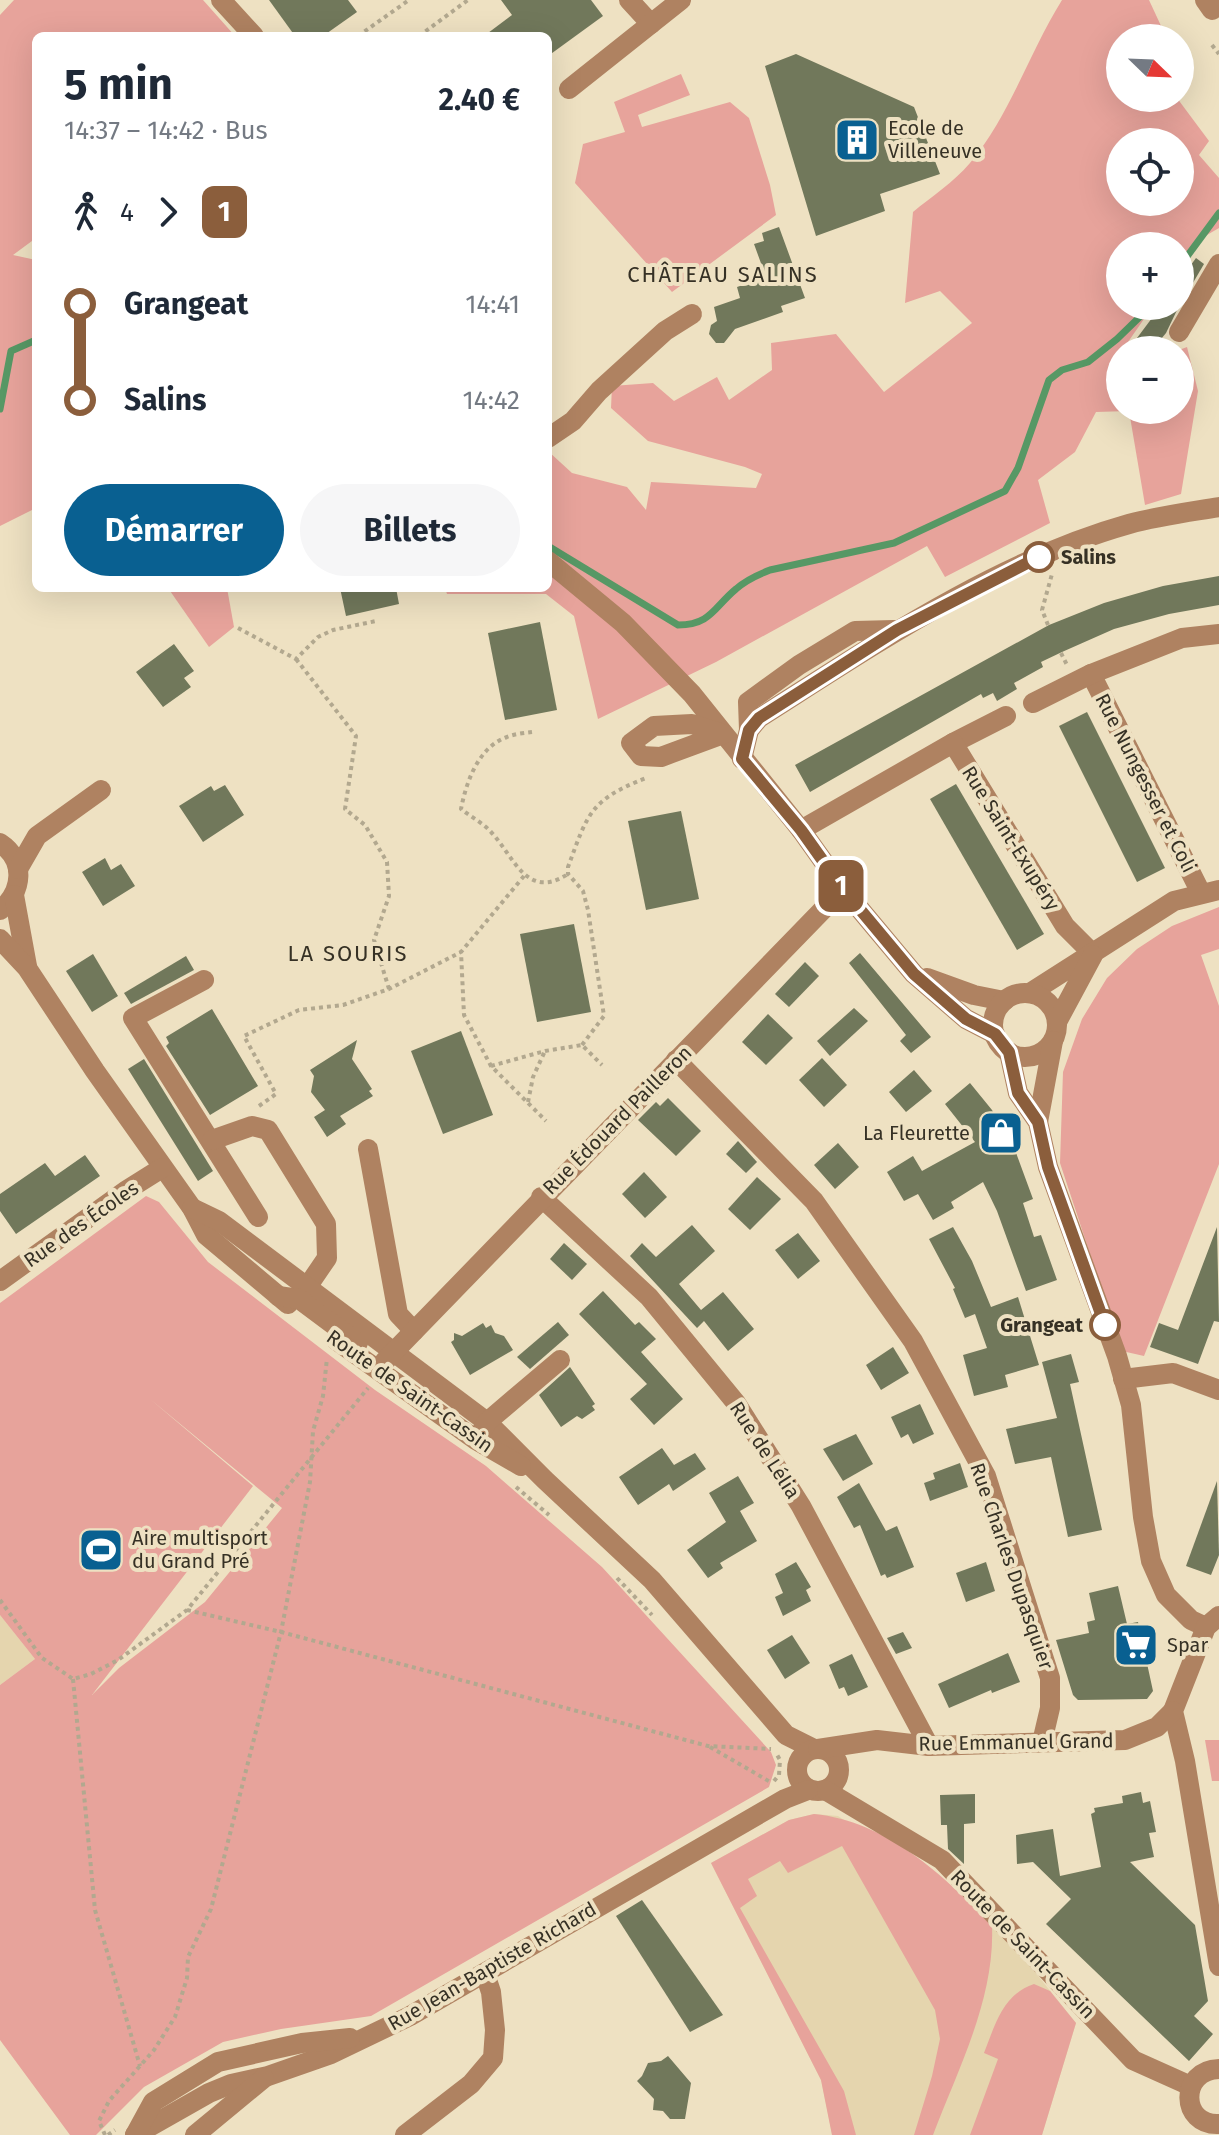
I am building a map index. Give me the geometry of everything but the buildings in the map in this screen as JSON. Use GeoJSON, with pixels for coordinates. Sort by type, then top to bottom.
{"type":"FeatureCollection","features":[{"type":"Feature","properties":{"kind":"street"},"geometry":{"type":"LineString","coordinates":[[221,0],[250,32]]}},
{"type":"Feature","properties":{"kind":"street"},"geometry":{"type":"LineString","coordinates":[[629,0],[651,24]]}},
{"type":"Feature","properties":{"kind":"street"},"geometry":{"type":"LineString","coordinates":[[569,89],[681,0]]}},
{"type":"Feature","properties":{"kind":"street"},"geometry":{"type":"LineString","coordinates":[[1205,0],[1212,10],[1219,5]]}},
{"type":"Feature","properties":{"kind":"street"},"geometry":{"type":"LineString","coordinates":[[1179,332],[1219,264]]}},
{"type":"Feature","properties":{"kind":"street"},"geometry":{"type":"LineString","coordinates":[[552,435],[573,421],[599,391],[665,331],[692,314]]}},
{"type":"Feature","properties":{"kind":"street"},"geometry":{"type":"LineString","coordinates":[[742,759],[749,730],[759,718],[897,630],[1059,548],[1130,524],[1219,507]]}},
{"type":"Feature","properties":{"kind":"street"},"geometry":{"type":"LineString","coordinates":[[552,564],[623,623],[692,694],[801,830],[843,889],[914,974],[966,1019],[995,1034],[1009,1052],[1018,1093],[1038,1122],[1048,1167],[1117,1356],[1131,1405],[1151,1561],[1166,1595],[1191,1620],[1213,1621],[1173,1711],[1214,1892],[1219,1966]]}},
{"type":"Feature","properties":{"kind":"street","name":"Rue Nungesser et Coli"},"geometry":{"type":"LineString","coordinates":[[1033,703],[1091,674],[1182,638],[1219,634]]}},
{"type":"Feature","properties":{"kind":"street","name":"Rue Nungesser et Coli"},"geometry":{"type":"LineString","coordinates":[[1091,674],[1210,891]]}},
{"type":"Feature","properties":{"kind":"street"},"geometry":{"type":"LineString","coordinates":[[953,743],[1006,716]]}},
{"type":"Feature","properties":{"kind":"street"},"geometry":{"type":"LineString","coordinates":[[692,724],[723,734],[666,755],[641,756],[631,743],[654,726],[692,724]]}},
{"type":"Feature","properties":{"kind":"street","name":"Rue Saint-Exupéry"},"geometry":{"type":"LineString","coordinates":[[801,830],[953,743],[1065,926],[1093,954]]}},
{"type":"Feature","properties":{"kind":"street"},"geometry":{"type":"LineString","coordinates":[[18,869],[37,836],[101,790]]}},
{"type":"Feature","properties":{"kind":"street"},"geometry":{"type":"LineString","coordinates":[[0,842],[37,836]]}},
{"type":"Feature","properties":{"kind":"street"},"geometry":{"type":"LineString","coordinates":[[0,842],[13,855],[18,869]]}},
{"type":"Feature","properties":{"kind":"street","name":"Route de Saint-Cassin"},"geometry":{"type":"LineString","coordinates":[[18,869],[18,885],[7,902],[27,968]]}},
{"type":"Feature","properties":{"kind":"street","name":"Rue Édouard Pailleron"},"geometry":{"type":"LineString","coordinates":[[393,1353],[843,889]]}},
{"type":"Feature","properties":{"kind":"street"},"geometry":{"type":"LineString","coordinates":[[1030,993],[1174,901],[1210,891]]}},
{"type":"Feature","properties":{"kind":"street","name":"Route de Saint-Cassin"},"geometry":{"type":"LineString","coordinates":[[0,939],[27,968],[192,1208],[206,1235],[295,1294],[393,1353],[487,1422],[652,1580],[780,1742],[821,1767],[850,1805],[942,1860],[1133,2060],[1191,2086]]}},
{"type":"Feature","properties":{"kind":"street"},"geometry":{"type":"LineString","coordinates":[[1009,1052],[1028,1057],[1047,1049],[1093,954]]}},
{"type":"Feature","properties":{"kind":"street"},"geometry":{"type":"LineString","coordinates":[[914,974],[974,995],[1004,1001]]}},
{"type":"Feature","properties":{"kind":"street"},"geometry":{"type":"LineString","coordinates":[[204,980],[133,1018],[258,1217]]}},
{"type":"Feature","properties":{"kind":"street"},"geometry":{"type":"LineString","coordinates":[[995,1034],[995,1016],[1004,1001],[1020,993],[1030,993],[1049,1003],[1055,1032],[1038,1122]]}},
{"type":"Feature","properties":{"kind":"street","name":"Rue Charles Dupasquier"},"geometry":{"type":"LineString","coordinates":[[676,1060],[814,1201],[913,1341],[986,1476],[1050,1678],[1050,1708],[1042,1742]]}},
{"type":"Feature","properties":{"kind":"street"},"geometry":{"type":"LineString","coordinates":[[212,1140],[252,1126],[268,1130],[326,1224],[327,1258],[295,1294]]}},
{"type":"Feature","properties":{"kind":"street"},"geometry":{"type":"LineString","coordinates":[[368,1149],[398,1314],[414,1331]]}},
{"type":"Feature","properties":{"kind":"street","name":"Rue des Écoles"},"geometry":{"type":"LineString","coordinates":[[0,1281],[162,1168]]}},
{"type":"Feature","properties":{"kind":"street","name":"Rue de Lélia"},"geometry":{"type":"LineString","coordinates":[[541,1197],[649,1297],[736,1403],[801,1506],[929,1746]]}},
{"type":"Feature","properties":{"kind":"street","name":"Route de Saint-Cassin"},"geometry":{"type":"LineString","coordinates":[[192,1208],[219,1221],[295,1294],[348,1351],[476,1440],[545,1480]]}},
{"type":"Feature","properties":{"kind":"street"},"geometry":{"type":"LineString","coordinates":[[476,1440],[487,1422],[560,1360]]}},
{"type":"Feature","properties":{"kind":"street"},"geometry":{"type":"LineString","coordinates":[[1123,1379],[1173,1373],[1219,1390]]}},
{"type":"Feature","properties":{"kind":"street","name":"Rue Emmanuel Grand"},"geometry":{"type":"LineString","coordinates":[[821,1767],[877,1740],[929,1746],[1125,1740],[1157,1727],[1173,1711]]}},
{"type":"Feature","properties":{"kind":"street","name":"Rue Jean-Baptiste Richard"},"geometry":{"type":"LineString","coordinates":[[135,2135],[186,2105],[231,2084],[268,2076],[331,2054],[410,2016],[785,1799],[821,1767]]}},
{"type":"Feature","properties":{"kind":"street"},"geometry":{"type":"LineString","coordinates":[[405,2135],[471,2084],[493,2058],[495,2030],[491,1992],[485,1974]]}},
{"type":"Feature","properties":{"kind":"street"},"geometry":{"type":"LineString","coordinates":[[135,2135],[153,2102],[218,2062],[302,2043],[365,2036]]}},
{"type":"Feature","properties":{"kind":"street"},"geometry":{"type":"LineString","coordinates":[[1211,2127],[1190,2106],[1191,2086],[1205,2071],[1219,2069]]}},
{"type":"Feature","properties":{"kind":"street"},"geometry":{"type":"LineString","coordinates":[[195,2135],[268,2076]]}},
{"type":"Feature","properties":{"kind":"street","name":"Rue Jean-Baptiste Richard"},"geometry":{"type":"LineString","coordinates":[[163,2135],[186,2105]]}},
{"type":"Feature","properties":{"kind":"path"},"geometry":{"type":"LineString","coordinates":[[364,32],[409,0]]}},
{"type":"Feature","properties":{"kind":"path"},"geometry":{"type":"LineString","coordinates":[[424,32],[468,0]]}},
{"type":"Feature","properties":{"kind":"path"},"geometry":{"type":"LineString","coordinates":[[1212,45],[1219,54]]}},
{"type":"Feature","properties":{"kind":"path"},"geometry":{"type":"LineString","coordinates":[[1048,625],[1042,610],[1059,548]]}},
{"type":"Feature","properties":{"kind":"path"},"geometry":{"type":"LineString","coordinates":[[296,659],[318,637],[333,630],[376,621]]}},
{"type":"Feature","properties":{"kind":"path"},"geometry":{"type":"LineString","coordinates":[[238,628],[296,659],[356,736],[345,809],[365,825],[387,862],[389,896],[374,940],[389,989]]}},
{"type":"Feature","properties":{"kind":"path"},"geometry":{"type":"LineString","coordinates":[[532,732],[506,737],[481,758],[466,785],[461,809],[488,829],[524,876],[539,882],[558,881],[568,874]]}},
{"type":"Feature","properties":{"kind":"path"},"geometry":{"type":"LineString","coordinates":[[491,1066],[545,1051],[582,1045],[604,1016],[588,910],[583,891],[568,874],[568,867],[584,823],[602,799],[650,776],[666,755]]}},
{"type":"Feature","properties":{"kind":"path"},"geometry":{"type":"LineString","coordinates":[[252,1126],[246,1115],[276,1094],[244,1036],[299,1010],[343,1005],[389,989],[461,952],[524,876]]}},
{"type":"Feature","properties":{"kind":"path"},"geometry":{"type":"LineString","coordinates":[[461,952],[464,1015],[491,1066],[546,1121]]}},
{"type":"Feature","properties":{"kind":"path"},"geometry":{"type":"LineString","coordinates":[[582,1045],[602,1065]]}},
{"type":"Feature","properties":{"kind":"path"},"geometry":{"type":"LineString","coordinates":[[528,1102],[533,1077],[545,1051]]}},
{"type":"Feature","properties":{"kind":"path"},"geometry":{"type":"LineString","coordinates":[[105,2135],[99,2121],[109,2101],[154,2050],[175,2017],[187,1978],[188,1957],[211,1909],[281,1632],[310,1482],[310,1462],[328,1352],[339,1359]]}},
{"type":"Feature","properties":{"kind":"path"},"geometry":{"type":"LineString","coordinates":[[0,1600],[42,1658],[73,1679],[118,1660],[187,1610],[372,1383]]}},
{"type":"Feature","properties":{"kind":"path"},"geometry":{"type":"LineString","coordinates":[[512,1483],[557,1523]]}},
{"type":"Feature","properties":{"kind":"path"},"geometry":{"type":"LineString","coordinates":[[612,1573],[656,1619]]}},
{"type":"Feature","properties":{"kind":"path"},"geometry":{"type":"LineString","coordinates":[[187,1610],[281,1632],[708,1746],[773,1783],[779,1775],[780,1742]]}},
{"type":"Feature","properties":{"kind":"path"},"geometry":{"type":"LineString","coordinates":[[73,1679],[95,1910],[140,2066]]}},
{"type":"Feature","properties":{"kind":"path"},"geometry":{"type":"LineString","coordinates":[[765,1740],[780,1742]]}},
{"type":"Feature","properties":{"kind":"path"},"geometry":{"type":"LineString","coordinates":[[708,1746],[780,1742]]}},
{"type":"Feature","properties":{"kind":"shaded area"},"geometry":{"type":"Polygon","coordinates":[[[14,0],[203,0],[231,32],[32,32],[32,241],[13,255],[32,259],[32,510],[0,526],[0,15],[14,0]]]}},
{"type":"Feature","properties":{"kind":"shaded area"},"geometry":{"type":"Polygon","coordinates":[[[1062,0],[1149,0],[1160,24],[1106,24],[1106,112],[1187,112],[1209,141],[1199,155],[1219,178],[1219,228],[1200,239],[1194,248],[1194,232],[1106,232],[1106,320],[1143,320],[1132,336],[1106,336],[1106,412],[1096,412],[1075,452],[1038,480],[1050,523],[945,577],[927,546],[716,662],[598,719],[574,616],[546,594],[447,594],[552,592],[552,455],[572,473],[627,487],[646,510],[651,482],[756,488],[762,474],[648,441],[611,408],[612,386],[653,383],[674,401],[717,377],[729,400],[772,370],[771,343],[836,334],[884,392],[972,323],[940,291],[905,303],[913,212],[957,177],[997,125],[1062,0]]]}},
{"type":"Feature","properties":{"kind":"shaded area"},"geometry":{"type":"Polygon","coordinates":[[[681,74],[690,95],[638,115],[642,127],[730,102],[749,118],[776,215],[672,292],[575,183],[583,144],[625,132],[614,102],[681,74]]]}},
{"type":"Feature","properties":{"kind":"shaded area"},"geometry":{"type":"Polygon","coordinates":[[[1194,375],[1198,391],[1194,415],[1194,375]]]}},
{"type":"Feature","properties":{"kind":"shaded area"},"geometry":{"type":"Polygon","coordinates":[[[1131,424],[1193,424],[1181,494],[1145,505],[1131,424]]]}},
{"type":"Feature","properties":{"kind":"shaded area"},"geometry":{"type":"Polygon","coordinates":[[[171,592],[228,592],[234,627],[209,647],[171,592]]]}},
{"type":"Feature","properties":{"kind":"shaded area"},"geometry":{"type":"Polygon","coordinates":[[[1219,907],[1219,949],[1201,955],[1219,1006],[1219,1164],[1144,1356],[1122,1351],[1060,1163],[1063,1072],[1082,1019],[1107,978],[1137,949],[1172,926],[1219,907]]]}},
{"type":"Feature","properties":{"kind":"shaded area"},"geometry":{"type":"Polygon","coordinates":[[[146,1196],[159,1202],[208,1262],[375,1390],[486,1466],[602,1567],[771,1752],[776,1765],[769,1787],[371,2016],[281,2029],[223,2042],[144,2087],[96,2135],[70,2135],[0,2040],[0,1685],[35,1659],[0,1615],[0,1303],[146,1196]],[[150,1399],[253,1486],[92,1695],[119,1668],[205,1602],[282,1508],[150,1399]]]}},
{"type":"Feature","properties":{"kind":"shaded area"},"geometry":{"type":"Polygon","coordinates":[[[0,1615],[35,1659],[0,1685],[0,1615]]]}},
{"type":"Feature","properties":{"kind":"shaded area"},"geometry":{"type":"Polygon","coordinates":[[[1205,1740],[1219,1740],[1219,1781],[1212,1781],[1205,1740]]]}},
{"type":"Feature","properties":{"kind":"shaded area"},"geometry":{"type":"Polygon","coordinates":[[[814,1814],[838,1816],[969,1902],[1035,1972],[1076,2023],[1042,2135],[832,2135],[821,2080],[711,1863],[789,1820],[814,1814]]]}},
{"type":"Feature","properties":{"kind":"shaded area"},"geometry":{"type":"Polygon","coordinates":[[[814,1814],[865,1827],[889,1839],[934,1870],[992,1926],[988,1980],[981,2007],[933,2135],[914,2135],[940,2039],[935,2010],[842,1846],[788,1873],[780,1861],[748,1879],[757,1896],[740,1908],[844,2091],[856,2135],[832,2135],[821,2080],[711,1863],[789,1820],[814,1814]]]}},
{"type":"Feature","properties":{"kind":"shaded area"},"geometry":{"type":"Polygon","coordinates":[[[1034,1984],[1050,1991],[1076,2023],[1042,2135],[970,2135],[998,2059],[984,2053],[992,2032],[1007,2003],[1034,1984]]]}},
{"type":"Feature","properties":{"kind":"waterway"},"geometry":{"type":"LineString","coordinates":[[1194,247],[1219,213]]}},
{"type":"Feature","properties":{"kind":"waterway"},"geometry":{"type":"LineString","coordinates":[[552,548],[678,625],[698,622],[748,580],[770,570],[894,543],[1005,491],[1018,468],[1049,380],[1062,370],[1088,362],[1137,320]]}},
{"type":"Feature","properties":{"kind":"waterway"},"geometry":{"type":"LineString","coordinates":[[0,409],[11,351],[32,342]]}},
{"type":"Feature","properties":{"kind":"bus line","name":"1"},"geometry":{"type":"LineString","coordinates":[[1039,557],[897,630],[759,718],[749,730],[742,759],[914,974],[966,1019],[995,1034],[1009,1052],[1018,1093],[1038,1122],[1048,1167],[1105,1325]]}},
{"type":"Feature","properties":{"kind":"place","name":"Ecole de Villeneuve"},"geometry":{"type":"Point","coordinates":[857,140]}},
{"type":"Feature","properties":{"kind":"place","name":"Salins"},"geometry":{"type":"Point","coordinates":[1039,557]}},
{"type":"Feature","properties":{"kind":"place","name":"La Fleurette"},"geometry":{"type":"Point","coordinates":[1001,1133]}},
{"type":"Feature","properties":{"kind":"place","name":"Grangeat"},"geometry":{"type":"Point","coordinates":[1105,1325]}},
{"type":"Feature","properties":{"kind":"place","name":"Aire multisport du Grand Pré"},"geometry":{"type":"Point","coordinates":[101,1550]}},
{"type":"Feature","properties":{"kind":"place","name":"Spar"},"geometry":{"type":"Point","coordinates":[1136,1645]}},
{"type":"Feature","properties":{"kind":"district","name":"CHÂTEAU SALINS"},"geometry":{"type":"Point","coordinates":[723,274]}},
{"type":"Feature","properties":{"kind":"district","name":"LA SOURIS"},"geometry":{"type":"Point","coordinates":[348,953]}}]}
